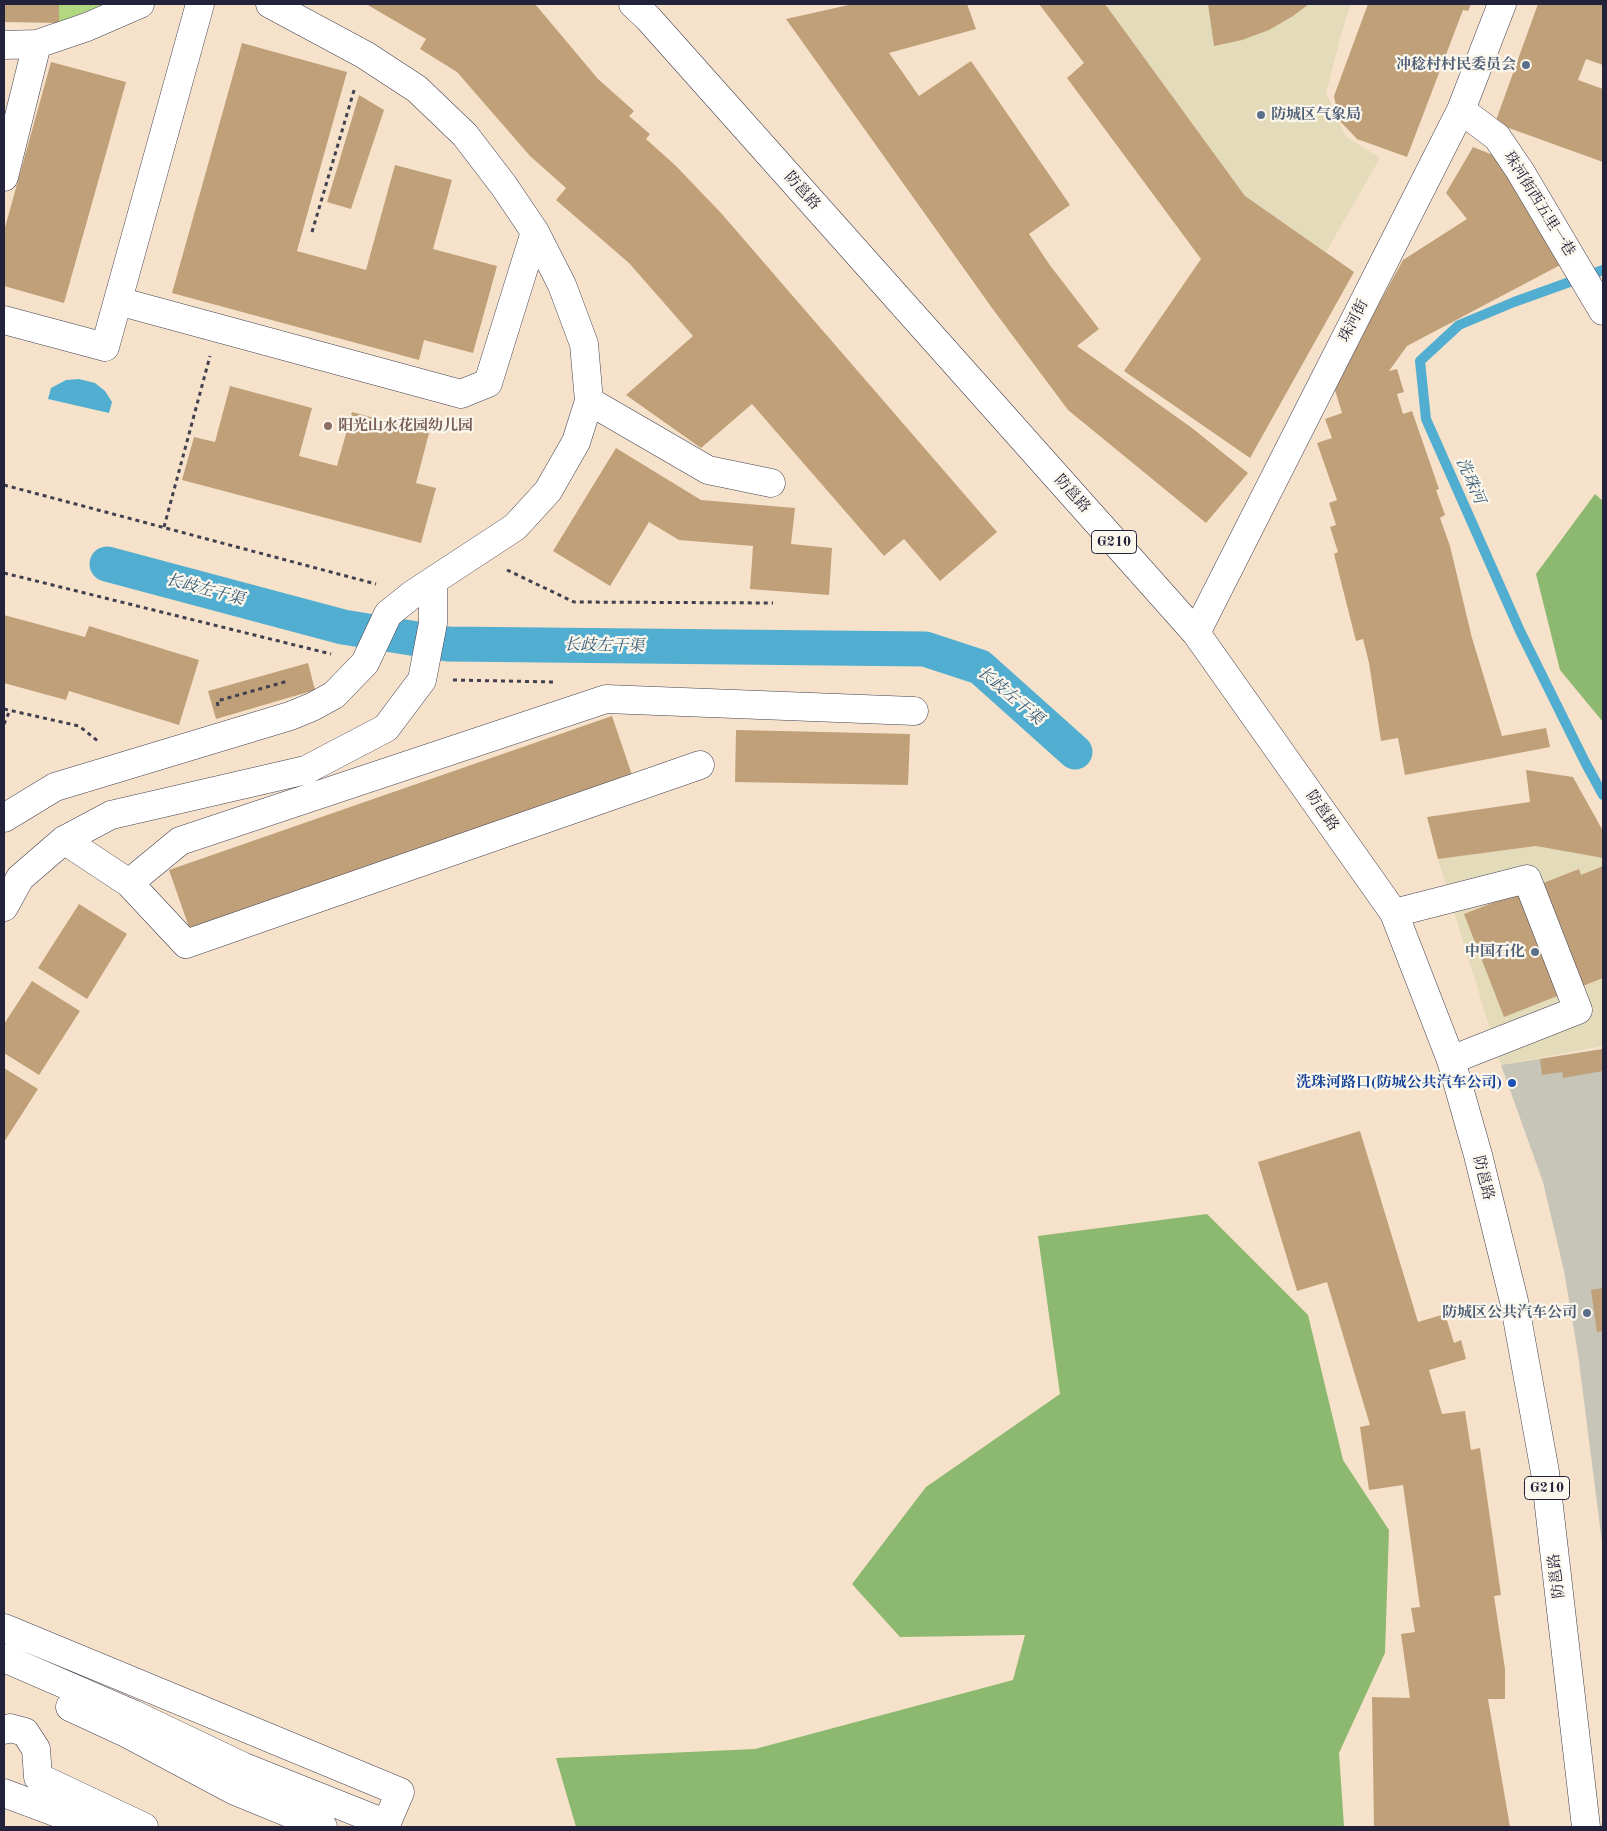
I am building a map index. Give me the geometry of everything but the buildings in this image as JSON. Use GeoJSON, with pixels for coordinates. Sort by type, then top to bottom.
{"type":"FeatureCollection","features":[{"type":"Feature","properties":{"kind":"main road"},"geometry":{"type":"LineString","coordinates":[[4,45],[37,44],[86,27],[140,4]]}},
{"type":"Feature","properties":{"kind":"main road"},"geometry":{"type":"LineString","coordinates":[[4,320],[105,347],[200,4]]}},
{"type":"Feature","properties":{"kind":"main road"},"geometry":{"type":"LineString","coordinates":[[4,818],[55,787],[312,708],[334,696],[365,663],[388,614],[423,588],[515,527],[548,491],[576,442],[589,401],[584,344],[562,285],[535,232],[504,186],[465,135],[417,89],[365,55],[270,4]]}},
{"type":"Feature","properties":{"kind":"main road","name":"防邕路"},"geometry":{"type":"LineString","coordinates":[[633,4],[1196,633],[1394,913],[1451,1060],[1478,1155],[1514,1300],[1546,1472],[1586,1827]]}},
{"type":"Feature","properties":{"kind":"main road","name":"珠河街"},"geometry":{"type":"LineString","coordinates":[[1196,633],[1461,110],[1502,4]]}},
{"type":"Feature","properties":{"kind":"main road"},"geometry":{"type":"LineString","coordinates":[[4,177],[37,44]]}},
{"type":"Feature","properties":{"kind":"main road","name":"珠河街西五里一巷"},"geometry":{"type":"LineString","coordinates":[[1461,110],[1497,137],[1520,171],[1603,310]]}},
{"type":"Feature","properties":{"kind":"main road"},"geometry":{"type":"LineString","coordinates":[[118,301],[461,394],[488,383],[535,232]]}},
{"type":"Feature","properties":{"kind":"main road"},"geometry":{"type":"LineString","coordinates":[[589,401],[708,470],[771,483]]}},
{"type":"Feature","properties":{"kind":"main road"},"geometry":{"type":"LineString","coordinates":[[4,907],[20,878],[64,840],[111,815],[306,770],[386,728],[422,680],[433,623],[423,588]]}},
{"type":"Feature","properties":{"kind":"main road"},"geometry":{"type":"LineString","coordinates":[[129,883],[180,841],[606,699],[914,711]]}},
{"type":"Feature","properties":{"kind":"main road"},"geometry":{"type":"LineString","coordinates":[[64,840],[129,883],[186,944],[700,765]]}},
{"type":"Feature","properties":{"kind":"main road"},"geometry":{"type":"LineString","coordinates":[[1394,913],[1527,879],[1572,992],[1578,1010],[1451,1060]]}},
{"type":"Feature","properties":{"kind":"main road"},"geometry":{"type":"LineString","coordinates":[[4,1628],[400,1792],[386,1825],[244,1767],[133,1714],[4,1658]]}},
{"type":"Feature","properties":{"kind":"main road"},"geometry":{"type":"LineString","coordinates":[[4,1677],[124,1732],[233,1790],[323,1827]]}},
{"type":"Feature","properties":{"kind":"main road"},"geometry":{"type":"LineString","coordinates":[[4,1730],[10,1728],[25,1732],[36,1749],[38,1777],[144,1827]]}},
{"type":"Feature","properties":{"kind":"main road"},"geometry":{"type":"LineString","coordinates":[[4,1793],[95,1827]]}},
{"type":"Feature","properties":{"kind":"path"},"geometry":{"type":"LineString","coordinates":[[312,232],[365,55]]}},
{"type":"Feature","properties":{"kind":"path"},"geometry":{"type":"LineString","coordinates":[[164,527],[204,378]]}},
{"type":"Feature","properties":{"kind":"path"},"geometry":{"type":"LineString","coordinates":[[4,485],[164,527],[423,588]]}},
{"type":"Feature","properties":{"kind":"path"},"geometry":{"type":"LineString","coordinates":[[475,554],[574,602],[773,602]]}},
{"type":"Feature","properties":{"kind":"path"},"geometry":{"type":"LineString","coordinates":[[4,573],[291,644]]}},
{"type":"Feature","properties":{"kind":"path"},"geometry":{"type":"LineString","coordinates":[[422,680],[560,682]]}},
{"type":"Feature","properties":{"kind":"path"},"geometry":{"type":"LineString","coordinates":[[4,709],[79,726],[128,763]]}},
{"type":"Feature","properties":{"kind":"path"},"geometry":{"type":"LineString","coordinates":[[4,724],[10,710]]}},
{"type":"Feature","properties":{"kind":"shaded area","name":"防城区气象局"},"geometry":{"type":"Polygon","coordinates":[[[1105,4],[1351,4],[1326,93],[1346,137],[1380,158],[1326,252],[1245,196],[1105,4]]]}},
{"type":"Feature","properties":{"kind":"shaded area","name":"中国石化"},"geometry":{"type":"Polygon","coordinates":[[[1536,846],[1603,858],[1603,1046],[1501,1065],[1438,859],[1536,846]]]}},
{"type":"Feature","properties":{"kind":"shaded area","name":"防城区公共汽车公司"},"geometry":{"type":"Polygon","coordinates":[[[1603,1049],[1603,1550],[1578,1354],[1564,1271],[1543,1182],[1501,1065],[1603,1049]]]}},
{"type":"Feature","properties":{"kind":"green space"},"geometry":{"type":"Polygon","coordinates":[[[59,4],[104,4],[59,23],[59,4]]]}},
{"type":"Feature","properties":{"kind":"green space"},"geometry":{"type":"Polygon","coordinates":[[[1595,494],[1603,501],[1603,722],[1560,670],[1536,574],[1595,494]]]}},
{"type":"Feature","properties":{"kind":"green space"},"geometry":{"type":"Polygon","coordinates":[[[1207,1214],[1308,1315],[1343,1460],[1389,1530],[1385,1653],[1339,1753],[1344,1827],[576,1827],[556,1758],[755,1749],[1013,1680],[1025,1635],[900,1637],[852,1584],[926,1487],[1060,1394],[1038,1236],[1207,1214]]]}},
{"type":"Feature","properties":{"kind":"water"},"geometry":{"type":"Polygon","coordinates":[[[79,379],[95,383],[105,391],[112,402],[109,413],[48,399],[51,388],[66,380],[79,379]]]}},
{"type":"Feature","properties":{"kind":"waterway","name":"洗珠河"},"geometry":{"type":"LineString","coordinates":[[1603,270],[1514,302],[1459,325],[1420,361],[1426,419],[1520,631],[1603,795]]}},
{"type":"Feature","properties":{"kind":"waterway","name":"长歧左干渠"},"geometry":{"type":"LineString","coordinates":[[107,564],[343,627],[448,644],[925,649],[980,667],[1075,752]]}},
{"type":"Feature","properties":{"kind":"place","name":"冲稔村村民委员会"},"geometry":{"type":"Point","coordinates":[1526,65]}},
{"type":"Feature","properties":{"kind":"place","name":"防城区气象局"},"geometry":{"type":"Point","coordinates":[1261,115]}},
{"type":"Feature","properties":{"kind":"place","name":"阳光山水花园幼儿园"},"geometry":{"type":"Point","coordinates":[328,426]}},
{"type":"Feature","properties":{"kind":"place","name":"中国石化"},"geometry":{"type":"Point","coordinates":[1535,952]}},
{"type":"Feature","properties":{"kind":"place","name":"洗珠河路口(防城公共汽车公司)"},"geometry":{"type":"Point","coordinates":[1512,1083]}},
{"type":"Feature","properties":{"kind":"place","name":"防城区公共汽车公司"},"geometry":{"type":"Point","coordinates":[1587,1313]}}]}
